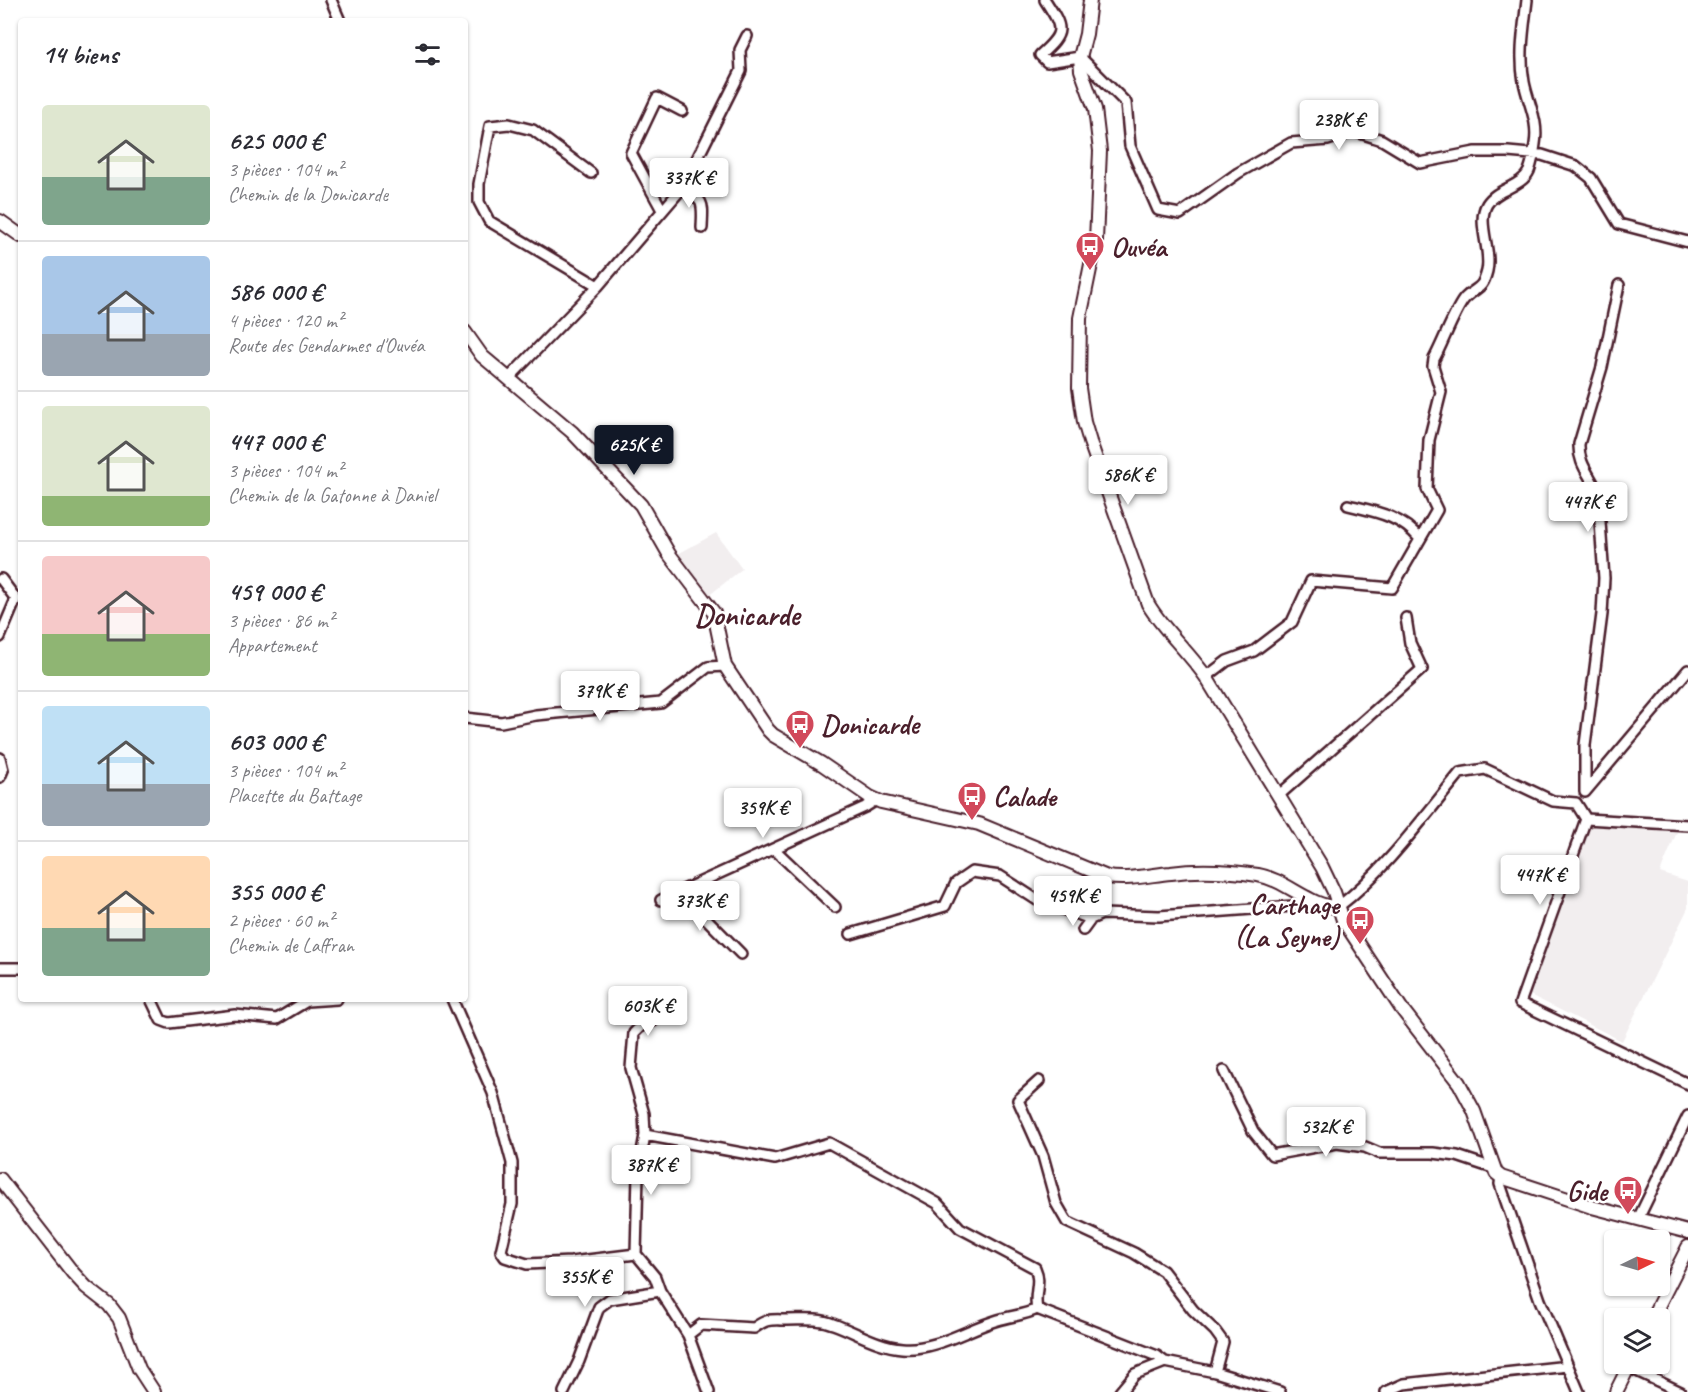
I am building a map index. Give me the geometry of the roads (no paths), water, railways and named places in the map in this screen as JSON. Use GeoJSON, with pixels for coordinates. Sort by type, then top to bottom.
{"type":"FeatureCollection","features":[{"type":"Feature","properties":{"kind":"street"},"geometry":{"type":"LineString","coordinates":[[332,0],[339,18]]}},
{"type":"Feature","properties":{"kind":"street"},"geometry":{"type":"LineString","coordinates":[[1045,0],[1059,22],[1059,30],[1052,45],[1040,56],[1047,62],[1080,57]]}},
{"type":"Feature","properties":{"kind":"street"},"geometry":{"type":"LineString","coordinates":[[1090,0],[1086,34],[1080,57],[1081,70],[1095,109],[1100,151],[1096,240],[1080,318],[1079,388],[1084,422],[1148,604],[1162,625],[1192,657],[1206,677],[1322,867],[1334,892],[1343,921],[1401,1008],[1459,1083],[1473,1111],[1537,1289],[1579,1392]]}},
{"type":"Feature","properties":{"kind":"street"},"geometry":{"type":"LineString","coordinates":[[1206,677],[1227,661],[1254,651],[1292,622],[1311,581],[1392,588],[1437,510],[1427,489],[1429,440],[1441,392],[1433,366],[1434,359],[1464,299],[1481,288],[1487,270],[1487,243],[1482,220],[1487,204],[1501,190],[1517,183],[1529,172],[1533,153],[1537,129],[1524,83],[1523,67],[1523,28],[1527,0]]}},
{"type":"Feature","properties":{"kind":"street"},"geometry":{"type":"LineString","coordinates":[[508,379],[598,286],[683,187],[741,71],[740,50],[747,36]]}},
{"type":"Feature","properties":{"kind":"street"},"geometry":{"type":"LineString","coordinates":[[1080,57],[1126,104],[1131,146],[1158,210],[1180,214],[1238,173],[1291,143],[1328,140],[1354,132],[1382,140],[1420,163],[1475,152],[1533,153],[1581,169],[1591,178],[1619,224],[1688,242]]}},
{"type":"Feature","properties":{"kind":"street"},"geometry":{"type":"LineString","coordinates":[[662,210],[632,153],[657,98],[682,111]]}},
{"type":"Feature","properties":{"kind":"street"},"geometry":{"type":"LineString","coordinates":[[591,173],[533,130],[508,124],[490,126],[479,184],[479,202],[489,221],[598,286]]}},
{"type":"Feature","properties":{"kind":"street"},"geometry":{"type":"LineString","coordinates":[[683,187],[699,198],[703,205],[702,228]]}},
{"type":"Feature","properties":{"kind":"street"},"geometry":{"type":"LineString","coordinates":[[0,221],[18,234]]}},
{"type":"Feature","properties":{"kind":"street"},"geometry":{"type":"LineString","coordinates":[[1585,792],[1585,745],[1602,614],[1604,578],[1598,494],[1578,456],[1602,367],[1619,285]]}},
{"type":"Feature","properties":{"kind":"street"},"geometry":{"type":"LineString","coordinates":[[468,336],[482,356],[572,432],[642,505],[669,554],[714,614],[725,666],[772,735],[800,750],[876,800],[980,824],[1107,877],[1142,878],[1192,871],[1259,875],[1278,880],[1326,907],[1338,907],[1352,896],[1385,862],[1460,773],[1485,769],[1553,801],[1576,803]]}},
{"type":"Feature","properties":{"kind":"street"},"geometry":{"type":"LineString","coordinates":[[1348,505],[1381,513],[1401,522],[1409,526],[1420,539]]}},
{"type":"Feature","properties":{"kind":"street"},"geometry":{"type":"LineString","coordinates":[[0,637],[16,599],[1,579]]}},
{"type":"Feature","properties":{"kind":"street"},"geometry":{"type":"LineString","coordinates":[[1278,796],[1422,669],[1410,643],[1406,618]]}},
{"type":"Feature","properties":{"kind":"street"},"geometry":{"type":"LineString","coordinates":[[468,718],[501,722],[536,715],[661,703],[708,667],[725,666]]}},
{"type":"Feature","properties":{"kind":"street"},"geometry":{"type":"LineString","coordinates":[[1576,803],[1688,670]]}},
{"type":"Feature","properties":{"kind":"street"},"geometry":{"type":"LineString","coordinates":[[1678,683],[1688,687]]}},
{"type":"Feature","properties":{"kind":"street"},"geometry":{"type":"LineString","coordinates":[[0,758],[3,770],[0,777]]}},
{"type":"Feature","properties":{"kind":"street"},"geometry":{"type":"LineString","coordinates":[[661,900],[876,800]]}},
{"type":"Feature","properties":{"kind":"street"},"geometry":{"type":"LineString","coordinates":[[1576,803],[1586,819]]}},
{"type":"Feature","properties":{"kind":"street"},"geometry":{"type":"LineString","coordinates":[[1586,819],[1688,825]]}},
{"type":"Feature","properties":{"kind":"street"},"geometry":{"type":"LineString","coordinates":[[1586,819],[1520,1003],[1688,1084]]}},
{"type":"Feature","properties":{"kind":"street"},"geometry":{"type":"LineString","coordinates":[[774,849],[836,907]]}},
{"type":"Feature","properties":{"kind":"street"},"geometry":{"type":"LineString","coordinates":[[851,934],[945,906],[956,884],[972,872],[1000,876],[1037,900],[1091,919]]}},
{"type":"Feature","properties":{"kind":"street"},"geometry":{"type":"LineString","coordinates":[[680,892],[741,954]]}},
{"type":"Feature","properties":{"kind":"street"},"geometry":{"type":"LineString","coordinates":[[1083,930],[1091,919],[1102,914],[1159,916],[1293,906],[1308,897]]}},
{"type":"Feature","properties":{"kind":"street"},"geometry":{"type":"LineString","coordinates":[[0,968],[18,969]]}},
{"type":"Feature","properties":{"kind":"street"},"geometry":{"type":"LineString","coordinates":[[152,1002],[161,1020],[169,1023],[235,1015],[277,1019],[305,1002]]}},
{"type":"Feature","properties":{"kind":"street"},"geometry":{"type":"LineString","coordinates":[[453,1002],[493,1093],[512,1163],[512,1204],[501,1251],[505,1257],[526,1264],[571,1262],[636,1254]]}},
{"type":"Feature","properties":{"kind":"street"},"geometry":{"type":"LineString","coordinates":[[655,1014],[652,1021],[643,1024],[634,1033],[631,1068],[644,1114],[645,1136],[638,1174],[636,1254],[655,1277],[660,1291],[687,1335],[709,1392]]}},
{"type":"Feature","properties":{"kind":"street"},"geometry":{"type":"LineString","coordinates":[[1224,1071],[1253,1131],[1272,1155],[1337,1143],[1365,1147],[1379,1153],[1433,1153],[1457,1156],[1536,1190],[1688,1232]]}},
{"type":"Feature","properties":{"kind":"street"},"geometry":{"type":"LineString","coordinates":[[1039,1081],[1018,1100],[1043,1156],[1056,1203],[1067,1222],[1134,1253],[1163,1271],[1193,1310],[1223,1342],[1215,1372]]}},
{"type":"Feature","properties":{"kind":"street"},"geometry":{"type":"LineString","coordinates":[[1638,1219],[1688,1116]]}},
{"type":"Feature","properties":{"kind":"street"},"geometry":{"type":"LineString","coordinates":[[645,1136],[776,1159],[830,1143],[937,1203],[960,1228],[1035,1268],[1039,1277],[1035,1302],[1037,1309]]}},
{"type":"Feature","properties":{"kind":"street"},"geometry":{"type":"LineString","coordinates":[[0,1179],[73,1273],[86,1287],[109,1305],[119,1318],[139,1369],[154,1392]]}},
{"type":"Feature","properties":{"kind":"street"},"geometry":{"type":"LineString","coordinates":[[1657,1308],[1688,1247]]}},
{"type":"Feature","properties":{"kind":"street"},"geometry":{"type":"LineString","coordinates":[[564,1392],[579,1361],[599,1307],[610,1299],[660,1291]]}},
{"type":"Feature","properties":{"kind":"street"},"geometry":{"type":"LineString","coordinates":[[687,1335],[701,1325],[754,1328],[765,1320],[814,1320],[832,1323],[884,1345],[917,1348],[1037,1309],[1158,1356],[1166,1362],[1215,1372],[1280,1392]]}},
{"type":"Feature","properties":{"kind":"street"},"geometry":{"type":"LineString","coordinates":[[1120,1392],[1135,1374],[1166,1362]]}},
{"type":"Feature","properties":{"kind":"street"},"geometry":{"type":"LineString","coordinates":[[1386,1392],[1404,1384],[1568,1366]]}},
{"type":"Feature","properties":{"kind":"street"},"geometry":{"type":"LineString","coordinates":[[1616,1392],[1625,1374]]}},
{"type":"Feature","properties":{"kind":"street"},"geometry":{"type":"LineString","coordinates":[[1646,1374],[1681,1392]]}},
{"type":"Feature","properties":{"kind":"place","name":"Ouvéa"},"geometry":{"type":"Point","coordinates":[1090,272]}},
{"type":"Feature","properties":{"kind":"place","name":"Donicarde"},"geometry":{"type":"Point","coordinates":[800,750]}},
{"type":"Feature","properties":{"kind":"place","name":"Calade"},"geometry":{"type":"Point","coordinates":[972,822]}},
{"type":"Feature","properties":{"kind":"place","name":"Carthage (La Seyne)"},"geometry":{"type":"Point","coordinates":[1360,946]}},
{"type":"Feature","properties":{"kind":"place","name":"Gide"},"geometry":{"type":"Point","coordinates":[1628,1216]}},
{"type":"Feature","properties":{"kind":"district","name":"Donicarde"},"geometry":{"type":"Point","coordinates":[747,615]}}]}
